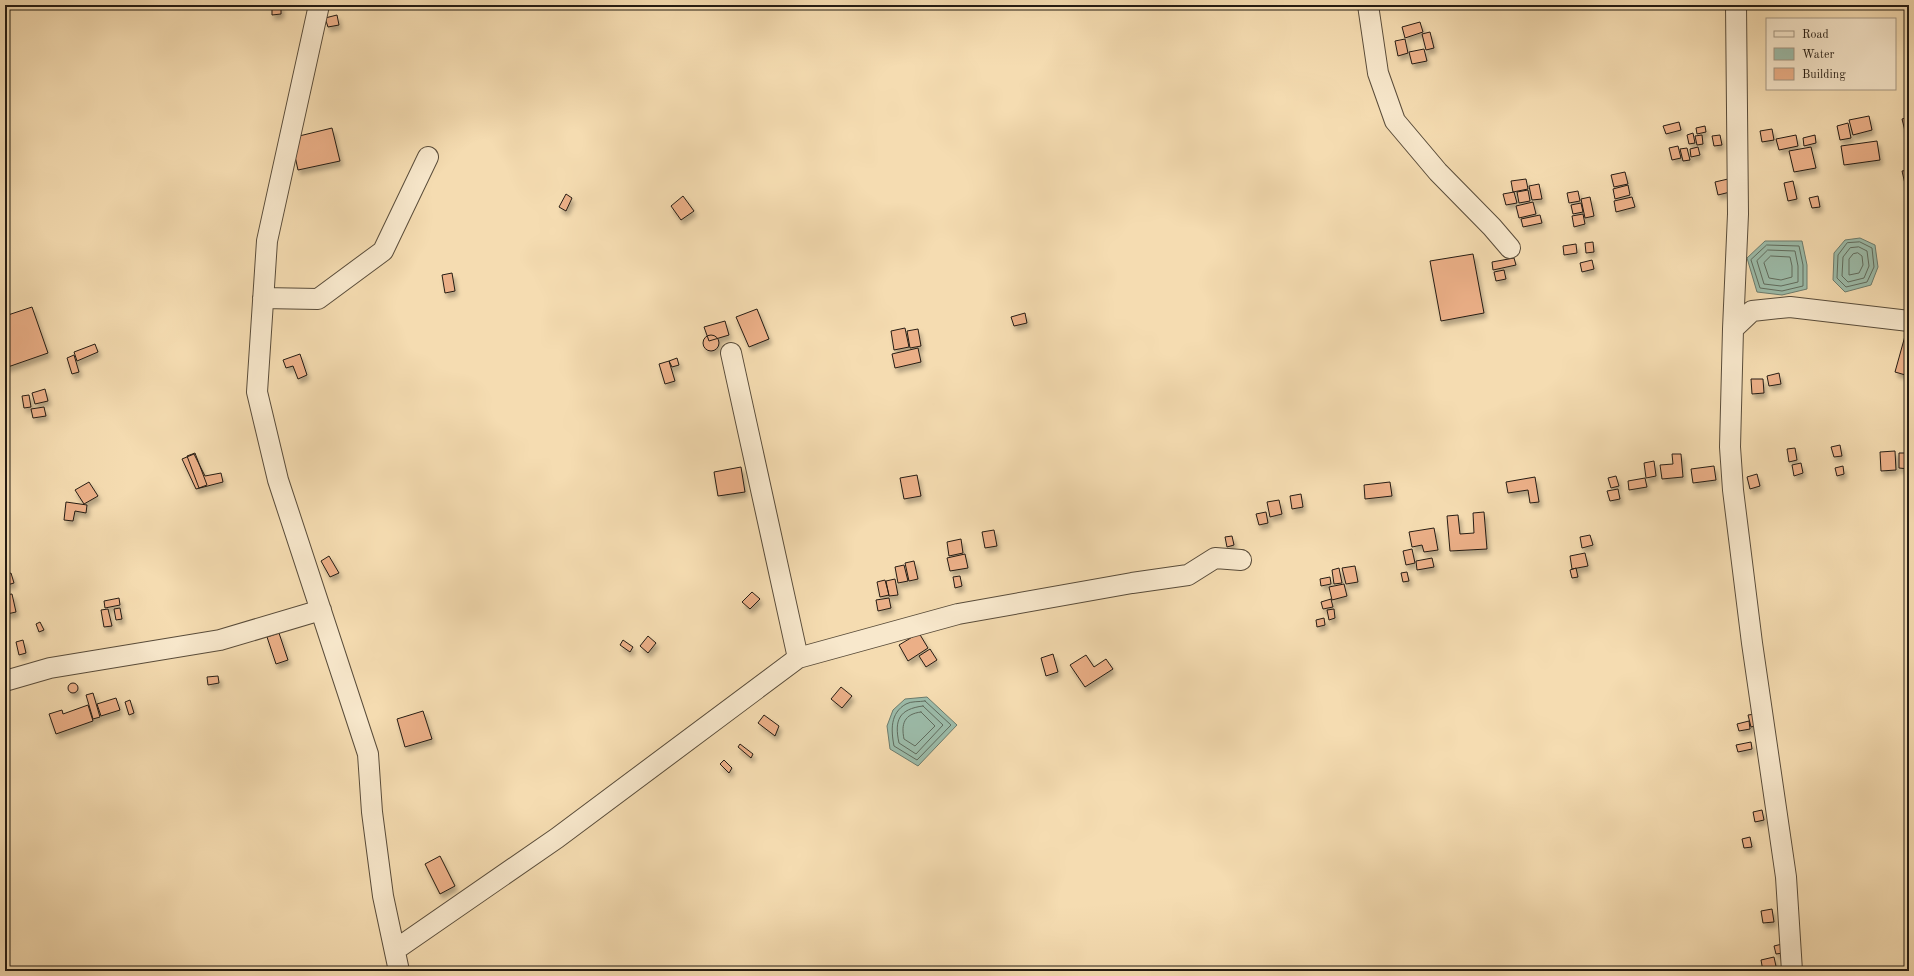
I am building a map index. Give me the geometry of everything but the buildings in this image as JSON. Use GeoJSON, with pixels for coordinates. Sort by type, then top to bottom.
{"type":"FeatureCollection","features":[{"type":"Feature","properties":{"kind":"street"},"geometry":{"type":"LineString","coordinates":[[319,5],[291,138],[267,241],[257,392],[278,480],[368,754],[372,812],[381,881],[399,971]]}},
{"type":"Feature","properties":{"kind":"street"},"geometry":{"type":"LineString","coordinates":[[1368,5],[1378,73],[1395,121],[1438,172],[1492,227],[1510,248]]}},
{"type":"Feature","properties":{"kind":"street"},"geometry":{"type":"LineString","coordinates":[[1736,5],[1738,214],[1730,447],[1733,490],[1752,643],[1786,877],[1792,971]]}},
{"type":"Feature","properties":{"kind":"street"},"geometry":{"type":"LineString","coordinates":[[263,298],[318,299],[383,251],[428,157]]}},
{"type":"Feature","properties":{"kind":"street"},"geometry":{"type":"LineString","coordinates":[[1733,329],[1752,311],[1790,307],[1909,321]]}},
{"type":"Feature","properties":{"kind":"street"},"geometry":{"type":"LineString","coordinates":[[731,353],[798,658]]}},
{"type":"Feature","properties":{"kind":"street"},"geometry":{"type":"LineString","coordinates":[[395,950],[557,838],[798,658],[958,614],[1132,583],[1188,575],[1215,558],[1241,560]]}},
{"type":"Feature","properties":{"kind":"street"},"geometry":{"type":"LineString","coordinates":[[5,681],[50,668],[220,640],[321,610]]}},
{"type":"Feature","properties":{"kind":"water"},"geometry":{"type":"Polygon","coordinates":[[[1860,238],[1875,245],[1878,267],[1871,285],[1845,292],[1833,280],[1834,253],[1845,240],[1860,238]]]}},
{"type":"Feature","properties":{"kind":"water"},"geometry":{"type":"Polygon","coordinates":[[[1765,241],[1802,241],[1807,265],[1807,289],[1782,295],[1757,292],[1747,258],[1765,241]]]}},
{"type":"Feature","properties":{"kind":"water"},"geometry":{"type":"Polygon","coordinates":[[[927,697],[957,725],[918,766],[890,749],[887,726],[893,710],[905,699],[927,697]]]}}]}
